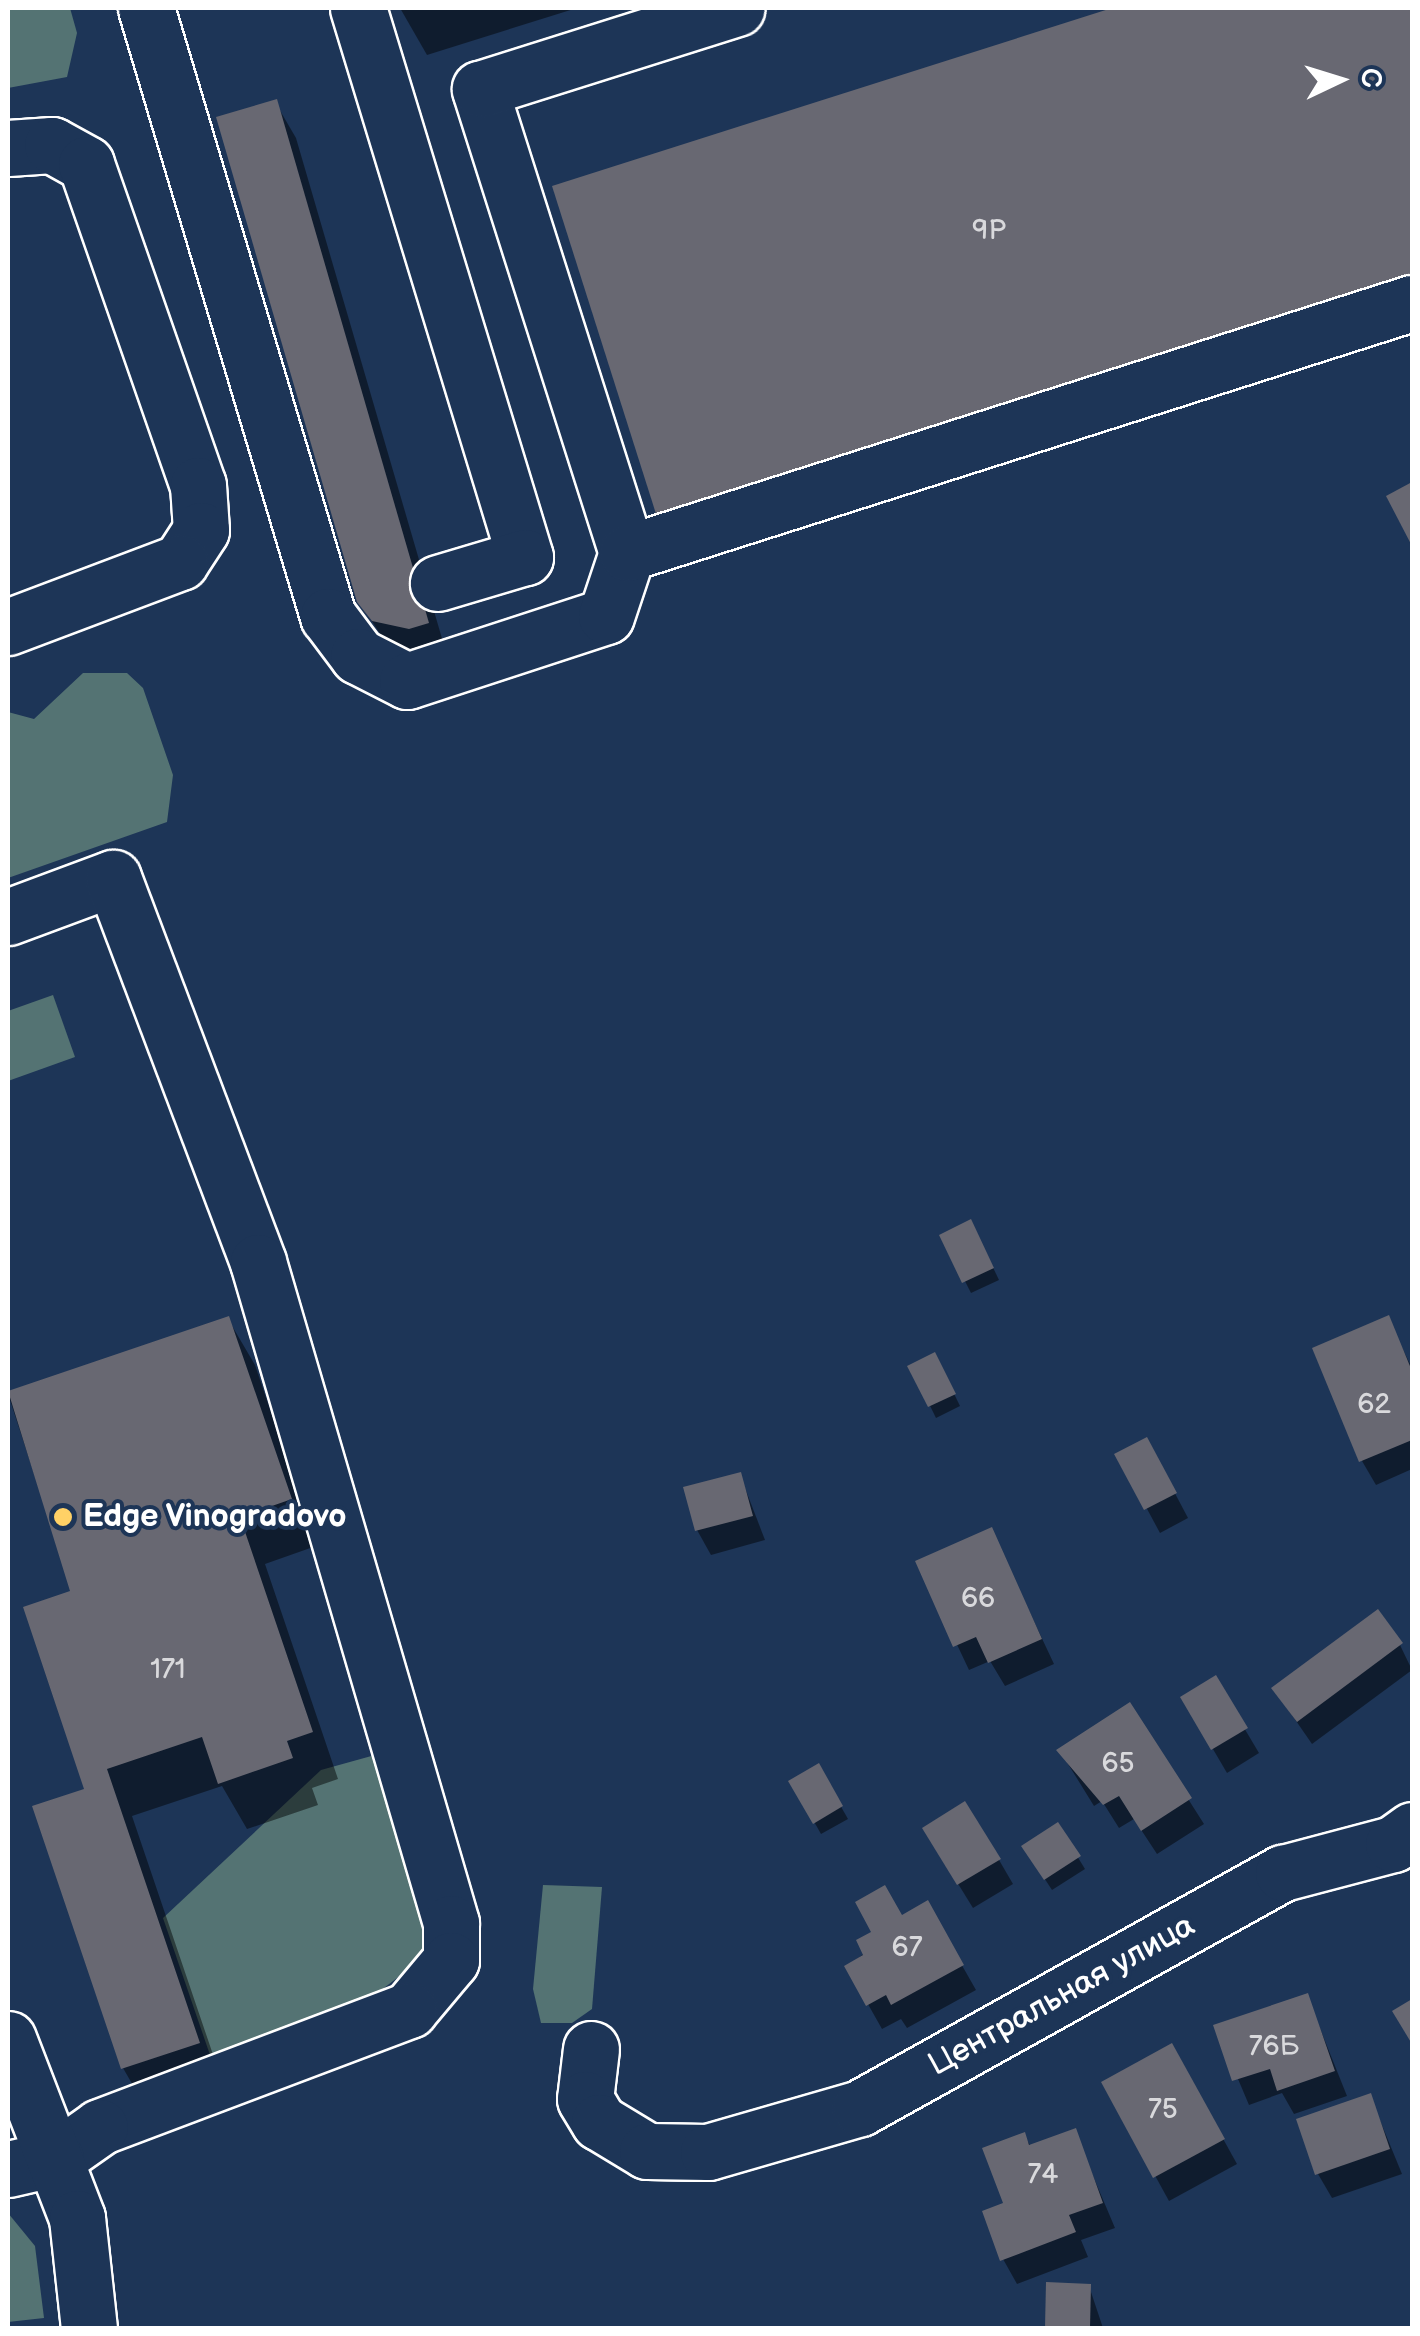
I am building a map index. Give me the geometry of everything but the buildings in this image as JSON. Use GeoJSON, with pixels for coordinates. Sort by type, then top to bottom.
{"type":"FeatureCollection","features":[{"type":"Feature","properties":{"kind":"street"},"geometry":{"type":"LineString","coordinates":[[146,8],[328,616],[358,656],[407,681],[606,616],[627,552],[480,89],[737,8]]}},
{"type":"Feature","properties":{"kind":"street"},"geometry":{"type":"LineString","coordinates":[[358,8],[525,557],[438,583]]}},
{"type":"Feature","properties":{"kind":"street"},"geometry":{"type":"LineString","coordinates":[[8,148],[52,145],[86,164],[198,484],[201,530],[180,562],[8,626]]}},
{"type":"Feature","properties":{"kind":"street"},"geometry":{"type":"LineString","coordinates":[[627,552],[1412,302]]}},
{"type":"Feature","properties":{"kind":"street"},"geometry":{"type":"LineString","coordinates":[[8,917],[113,878],[258,1262],[452,1923],[451,1960],[409,2010],[100,2127],[32,2164]]}},
{"type":"Feature","properties":{"kind":"street","name":"Центральная улица"},"geometry":{"type":"LineString","coordinates":[[590,2049],[584,2099],[599,2122],[647,2151],[708,2152],[860,2108],[1283,1873],[1406,1849]]}},
{"type":"Feature","properties":{"kind":"street"},"geometry":{"type":"LineString","coordinates":[[8,2040],[32,2164],[77,2218],[90,2328]]}},
{"type":"Feature","properties":{"kind":"green space"},"geometry":{"type":"Polygon","coordinates":[[[8,8],[70,8],[77,33],[67,77],[8,88],[8,8]]]}},
{"type":"Feature","properties":{"kind":"green space"},"geometry":{"type":"Polygon","coordinates":[[[83,673],[127,673],[143,688],[173,775],[167,822],[8,878],[8,712],[34,719],[83,673]]]}},
{"type":"Feature","properties":{"kind":"green space"},"geometry":{"type":"Polygon","coordinates":[[[53,995],[75,1057],[8,1081],[8,1011],[53,995]]]}},
{"type":"Feature","properties":{"kind":"green space"},"geometry":{"type":"Polygon","coordinates":[[[375,1755],[429,1935],[419,1961],[371,1998],[210,2055],[163,1918],[321,1770],[375,1755]]]}},
{"type":"Feature","properties":{"kind":"green space"},"geometry":{"type":"Polygon","coordinates":[[[543,1885],[602,1887],[592,2009],[572,2023],[541,2023],[533,1989],[543,1885]]]}},
{"type":"Feature","properties":{"kind":"green space"},"geometry":{"type":"Polygon","coordinates":[[[8,2213],[35,2246],[44,2318],[8,2322],[8,2213]]]}},
{"type":"Feature","properties":{"kind":"place","name":"Edge Vinogradovo"},"geometry":{"type":"Point","coordinates":[63,1517]}}]}
